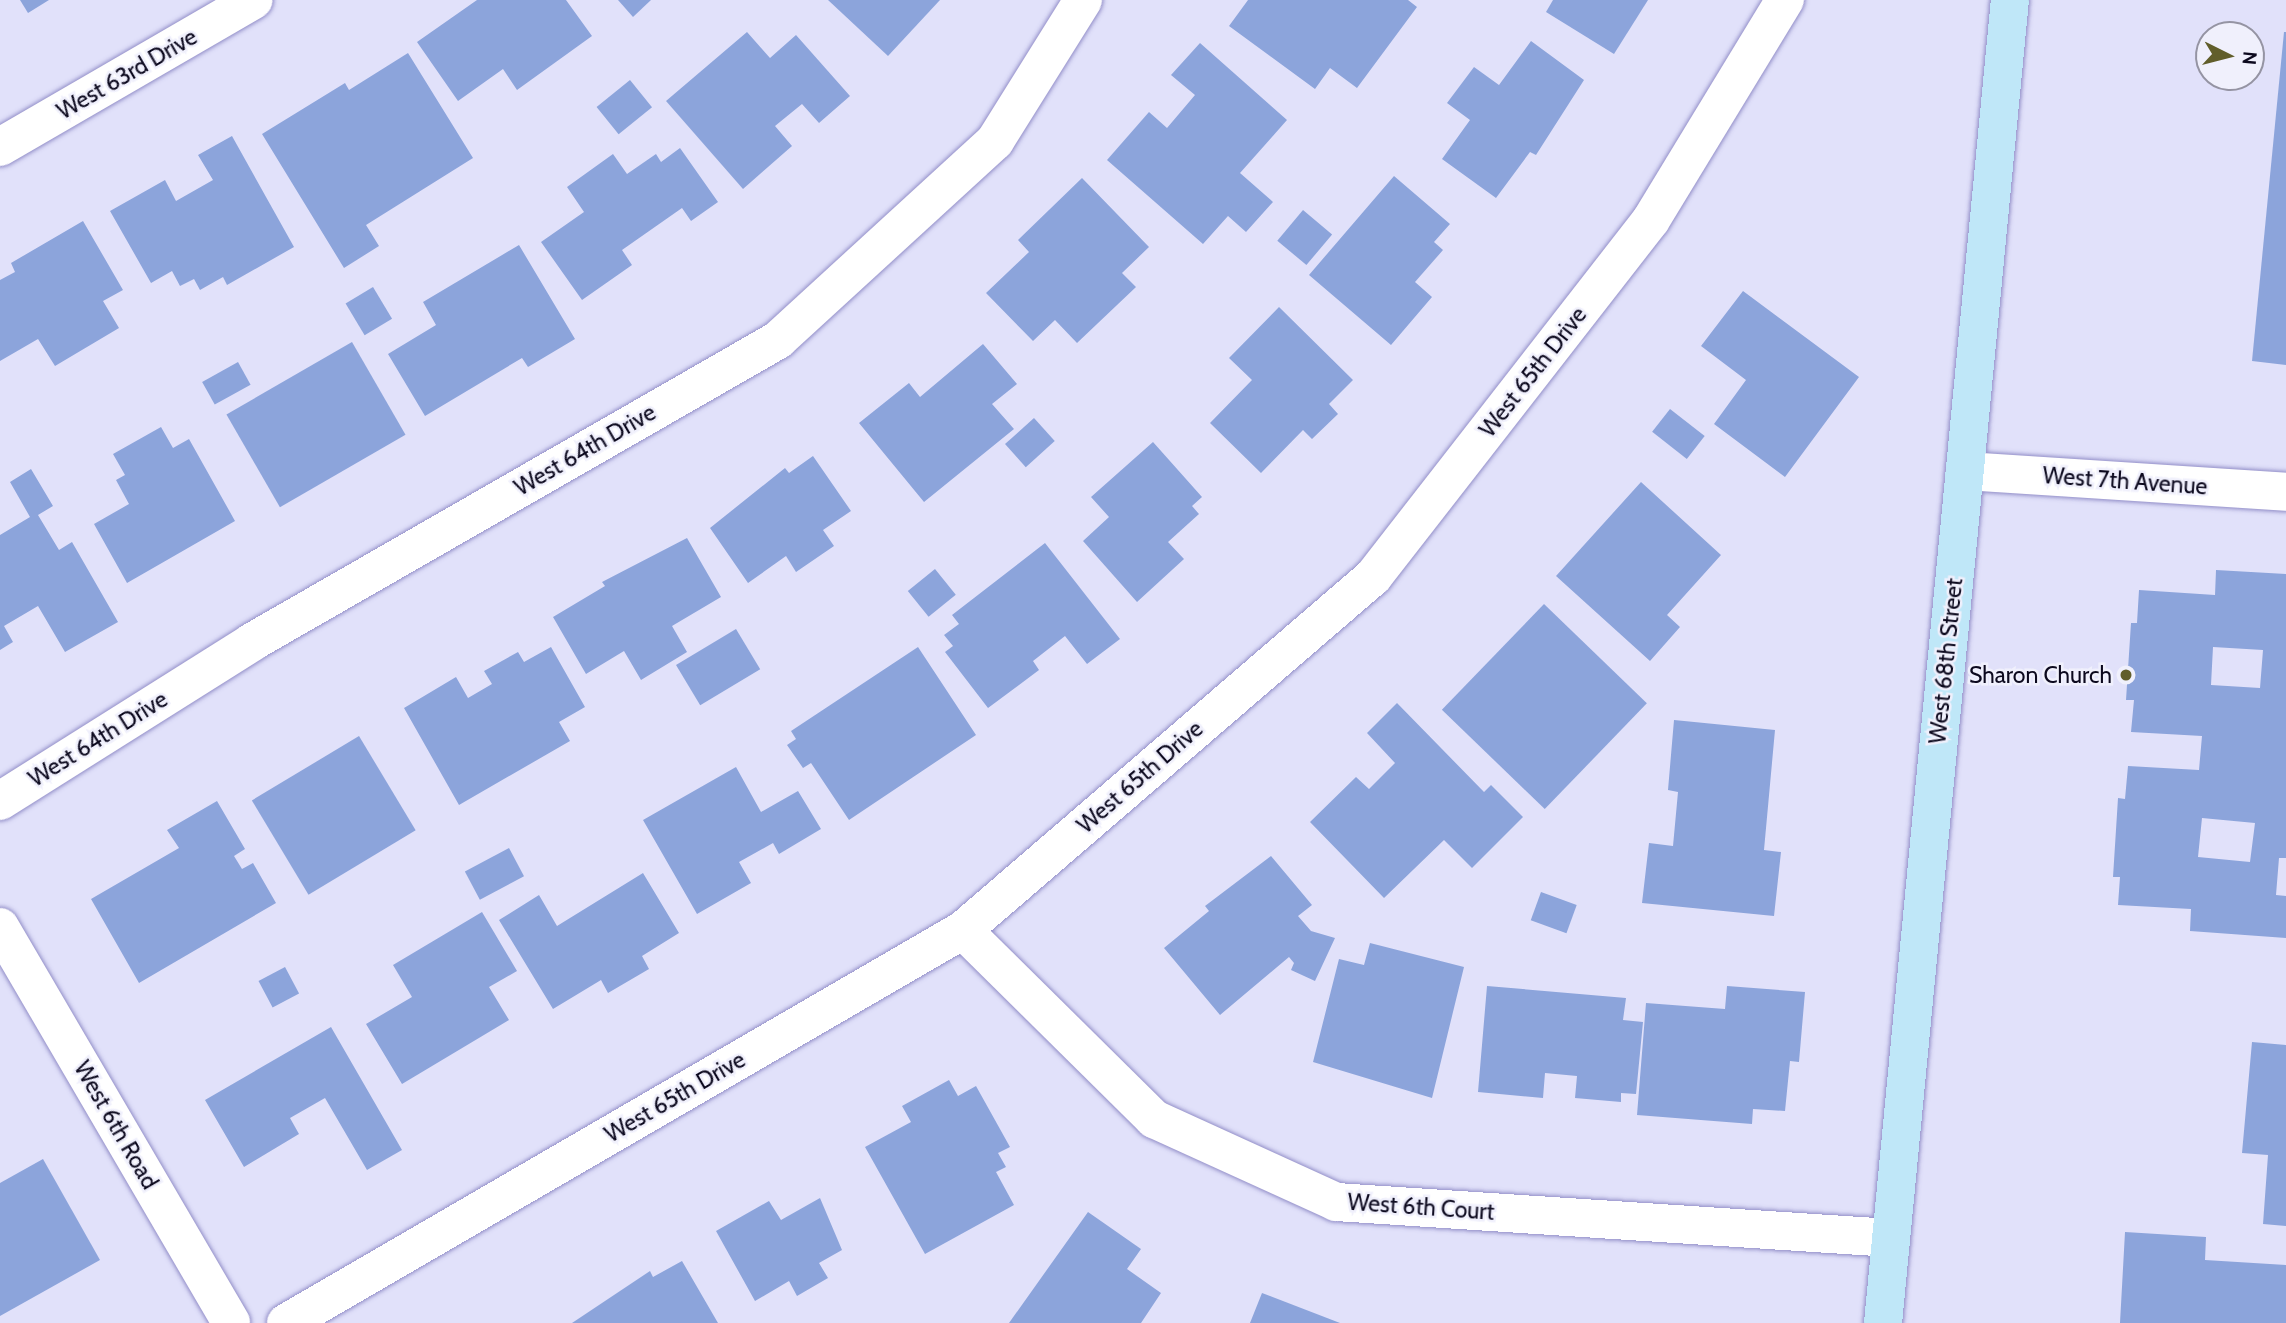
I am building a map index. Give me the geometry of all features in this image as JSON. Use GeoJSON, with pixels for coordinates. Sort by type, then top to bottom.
{"type":"FeatureCollection","features":[{"type":"Feature","properties":{"kind":"main road","name":"West 68th Street"},"geometry":{"type":"LineString","coordinates":[[1883,1323],[2010,0]]}},
{"type":"Feature","properties":{"kind":"street","name":"West 63rd Drive"},"geometry":{"type":"LineString","coordinates":[[0,147],[254,0]]}},
{"type":"Feature","properties":{"kind":"street","name":"West 64th Drive"},"geometry":{"type":"LineString","coordinates":[[0,801],[252,642],[778,340],[995,141],[1083,0]]}},
{"type":"Feature","properties":{"kind":"street","name":"West 65th Drive"},"geometry":{"type":"LineString","coordinates":[[286,1323],[963,930],[1373,577],[1651,220],[1785,0]]}},
{"type":"Feature","properties":{"kind":"street","name":"West 7th Avenue"},"geometry":{"type":"LineString","coordinates":[[1965,471],[2286,492]]}},
{"type":"Feature","properties":{"kind":"street","name":"West 6th Road"},"geometry":{"type":"LineString","coordinates":[[0,927],[231,1323]]}},
{"type":"Feature","properties":{"kind":"street","name":"West 6th Court"},"geometry":{"type":"LineString","coordinates":[[963,930],[1154,1119],[1336,1202],[1891,1237]]}},
{"type":"Feature","properties":{"kind":"building"},"geometry":{"type":"Polygon","coordinates":[[[20,0],[49,0],[28,13],[20,0]]]}},
{"type":"Feature","properties":{"kind":"building"},"geometry":{"type":"Polygon","coordinates":[[[477,0],[566,0],[592,36],[517,90],[503,69],[458,101],[417,42],[477,0]]]}},
{"type":"Feature","properties":{"kind":"building"},"geometry":{"type":"Polygon","coordinates":[[[618,0],[651,0],[633,17],[618,0]]]}},
{"type":"Feature","properties":{"kind":"building"},"geometry":{"type":"Polygon","coordinates":[[[828,0],[940,0],[888,56],[828,0]]]}},
{"type":"Feature","properties":{"kind":"building"},"geometry":{"type":"Polygon","coordinates":[[[1248,0],[1408,0],[1417,7],[1357,88],[1330,68],[1315,89],[1229,26],[1248,0]]]}},
{"type":"Feature","properties":{"kind":"building"},"geometry":{"type":"Polygon","coordinates":[[[1553,0],[1648,0],[1614,54],[1546,12],[1553,0]]]}},
{"type":"Feature","properties":{"kind":"building"},"geometry":{"type":"Polygon","coordinates":[[[747,32],[770,58],[796,35],[850,96],[819,123],[802,104],[775,126],[792,146],[743,189],[666,101],[747,32]]]}},
{"type":"Feature","properties":{"kind":"building"},"geometry":{"type":"Polygon","coordinates":[[[2286,32],[2286,365],[2252,361],[2286,32]]]}},
{"type":"Feature","properties":{"kind":"building"},"geometry":{"type":"Polygon","coordinates":[[[1531,41],[1584,80],[1536,155],[1530,152],[1496,198],[1442,159],[1470,120],[1447,103],[1474,67],[1499,85],[1531,41]]]}},
{"type":"Feature","properties":{"kind":"building"},"geometry":{"type":"Polygon","coordinates":[[[1200,43],[1287,120],[1240,173],[1273,202],[1246,232],[1228,216],[1203,244],[1107,160],[1149,112],[1167,128],[1195,95],[1171,75],[1200,43]]]}},
{"type":"Feature","properties":{"kind":"building"},"geometry":{"type":"Polygon","coordinates":[[[408,53],[473,158],[366,225],[379,246],[344,268],[262,134],[345,83],[349,90],[408,53]]]}},
{"type":"Feature","properties":{"kind":"building"},"geometry":{"type":"Polygon","coordinates":[[[630,80],[652,107],[619,134],[597,107],[630,80]]]}},
{"type":"Feature","properties":{"kind":"building"},"geometry":{"type":"Polygon","coordinates":[[[232,136],[294,247],[227,285],[223,277],[200,290],[194,279],[180,286],[172,271],[151,283],[110,211],[165,180],[176,201],[213,180],[198,155],[232,136]]]}},
{"type":"Feature","properties":{"kind":"building"},"geometry":{"type":"Polygon","coordinates":[[[680,148],[718,202],[691,221],[682,208],[622,250],[632,265],[582,300],[541,242],[584,212],[567,187],[613,154],[627,174],[656,154],[661,162],[680,148]]]}},
{"type":"Feature","properties":{"kind":"building"},"geometry":{"type":"Polygon","coordinates":[[[1394,176],[1450,224],[1434,242],[1443,250],[1415,282],[1432,297],[1391,345],[1309,275],[1394,176]]]}},
{"type":"Feature","properties":{"kind":"building"},"geometry":{"type":"Polygon","coordinates":[[[1082,178],[1149,247],[1122,273],[1136,287],[1077,343],[1055,320],[1033,341],[986,293],[1029,252],[1018,240],[1082,178]]]}},
{"type":"Feature","properties":{"kind":"building"},"geometry":{"type":"Polygon","coordinates":[[[1303,210],[1332,234],[1306,265],[1277,241],[1303,210]]]}},
{"type":"Feature","properties":{"kind":"building"},"geometry":{"type":"Polygon","coordinates":[[[83,221],[123,290],[103,301],[119,328],[55,366],[38,339],[0,361],[0,280],[15,272],[11,263],[83,221]]]}},
{"type":"Feature","properties":{"kind":"building"},"geometry":{"type":"Polygon","coordinates":[[[519,245],[575,339],[528,367],[522,358],[425,416],[388,354],[436,325],[423,302],[519,245]]]}},
{"type":"Feature","properties":{"kind":"building"},"geometry":{"type":"Polygon","coordinates":[[[373,287],[392,319],[365,335],[346,303],[373,287]]]}},
{"type":"Feature","properties":{"kind":"building"},"geometry":{"type":"Polygon","coordinates":[[[1743,291],[1859,377],[1785,477],[1714,424],[1746,380],[1701,346],[1743,291]]]}},
{"type":"Feature","properties":{"kind":"building"},"geometry":{"type":"Polygon","coordinates":[[[1279,307],[1353,380],[1329,404],[1338,414],[1312,439],[1303,430],[1261,473],[1210,423],[1252,380],[1229,358],[1279,307]]]}},
{"type":"Feature","properties":{"kind":"building"},"geometry":{"type":"Polygon","coordinates":[[[352,342],[406,435],[280,507],[226,414],[352,342]]]}},
{"type":"Feature","properties":{"kind":"building"},"geometry":{"type":"Polygon","coordinates":[[[983,344],[1017,384],[992,404],[1014,429],[924,502],[859,423],[909,383],[920,397],[983,344]]]}},
{"type":"Feature","properties":{"kind":"building"},"geometry":{"type":"Polygon","coordinates":[[[238,362],[251,385],[215,405],[202,382],[238,362]]]}},
{"type":"Feature","properties":{"kind":"building"},"geometry":{"type":"Polygon","coordinates":[[[1670,409],[1705,436],[1687,459],[1652,432],[1670,409]]]}},
{"type":"Feature","properties":{"kind":"building"},"geometry":{"type":"Polygon","coordinates":[[[1034,418],[1055,441],[1026,467],[1005,444],[1034,418]]]}},
{"type":"Feature","properties":{"kind":"building"},"geometry":{"type":"Polygon","coordinates":[[[161,427],[173,448],[189,439],[235,521],[127,583],[94,524],[129,504],[116,480],[125,475],[113,454],[161,427]]]}},
{"type":"Feature","properties":{"kind":"building"},"geometry":{"type":"Polygon","coordinates":[[[1153,442],[1202,497],[1192,506],[1199,514],[1168,542],[1184,559],[1137,602],[1083,541],[1109,517],[1091,497],[1153,442]]]}},
{"type":"Feature","properties":{"kind":"building"},"geometry":{"type":"Polygon","coordinates":[[[813,456],[851,511],[823,530],[834,546],[796,572],[786,556],[748,583],[710,528],[785,468],[789,473],[813,456]]]}},
{"type":"Feature","properties":{"kind":"building"},"geometry":{"type":"Polygon","coordinates":[[[31,469],[53,506],[38,515],[59,550],[72,542],[118,622],[65,652],[38,606],[4,626],[13,642],[0,650],[0,535],[30,517],[10,482],[31,469]]]}},
{"type":"Feature","properties":{"kind":"building"},"geometry":{"type":"Polygon","coordinates":[[[1641,482],[1721,555],[1667,615],[1680,627],[1650,661],[1556,576],[1641,482]]]}},
{"type":"Feature","properties":{"kind":"building"},"geometry":{"type":"Polygon","coordinates":[[[687,538],[721,597],[672,626],[687,652],[641,680],[624,651],[586,674],[553,617],[605,586],[602,582],[687,538]]]}},
{"type":"Feature","properties":{"kind":"building"},"geometry":{"type":"Polygon","coordinates":[[[1045,543],[1120,639],[1087,664],[1065,636],[1033,661],[1039,670],[988,708],[945,652],[953,646],[944,635],[959,624],[952,615],[1045,543]]]}},
{"type":"Feature","properties":{"kind":"building"},"geometry":{"type":"Polygon","coordinates":[[[935,569],[956,595],[929,617],[908,591],[935,569]]]}},
{"type":"Feature","properties":{"kind":"building"},"geometry":{"type":"Polygon","coordinates":[[[2216,570],[2286,574],[2286,858],[2279,858],[2276,895],[2286,896],[2286,938],[2190,931],[2191,909],[2118,905],[2120,877],[2113,877],[2118,798],[2125,799],[2128,766],[2199,770],[2202,736],[2131,732],[2134,700],[2126,700],[2131,623],[2137,623],[2139,590],[2215,595],[2216,570]],[[2213,647],[2211,685],[2260,688],[2263,650],[2213,647]],[[2202,818],[2198,857],[2250,862],[2255,823],[2202,818]]]}},
{"type":"Feature","properties":{"kind":"building"},"geometry":{"type":"Polygon","coordinates":[[[1544,604],[1647,703],[1545,809],[1442,710],[1544,604]]]}},
{"type":"Feature","properties":{"kind":"building"},"geometry":{"type":"Polygon","coordinates":[[[736,629],[760,669],[700,705],[676,665],[736,629]]]}},
{"type":"Feature","properties":{"kind":"building"},"geometry":{"type":"Polygon","coordinates":[[[551,647],[585,707],[559,722],[570,741],[459,805],[404,708],[456,677],[468,698],[492,684],[484,671],[518,652],[524,662],[551,647]]]}},
{"type":"Feature","properties":{"kind":"building"},"geometry":{"type":"Polygon","coordinates":[[[918,647],[976,735],[849,820],[811,763],[803,768],[787,745],[796,739],[791,731],[918,647]]]}},
{"type":"Feature","properties":{"kind":"building"},"geometry":{"type":"Polygon","coordinates":[[[1397,703],[1484,792],[1491,785],[1523,817],[1472,868],[1444,840],[1384,898],[1310,822],[1356,777],[1369,789],[1395,763],[1367,733],[1397,703]]]}},
{"type":"Feature","properties":{"kind":"building"},"geometry":{"type":"Polygon","coordinates":[[[1674,720],[1775,730],[1764,850],[1781,852],[1774,916],[1642,903],[1649,843],[1673,846],[1678,792],[1668,790],[1674,720]]]}},
{"type":"Feature","properties":{"kind":"building"},"geometry":{"type":"Polygon","coordinates":[[[359,736],[416,830],[309,895],[252,800],[359,736]]]}},
{"type":"Feature","properties":{"kind":"building"},"geometry":{"type":"Polygon","coordinates":[[[736,767],[761,812],[798,791],[821,829],[779,854],[773,843],[739,862],[751,883],[697,914],[643,820],[736,767]]]}},
{"type":"Feature","properties":{"kind":"building"},"geometry":{"type":"Polygon","coordinates":[[[217,801],[245,849],[234,856],[242,869],[253,863],[276,903],[139,983],[91,899],[179,848],[167,830],[217,801]]]}},
{"type":"Feature","properties":{"kind":"building"},"geometry":{"type":"Polygon","coordinates":[[[509,848],[524,876],[480,900],[465,871],[509,848]]]}},
{"type":"Feature","properties":{"kind":"building"},"geometry":{"type":"Polygon","coordinates":[[[1271,856],[1312,905],[1298,916],[1311,931],[1335,938],[1315,981],[1291,970],[1294,963],[1289,957],[1220,1015],[1164,948],[1209,911],[1205,906],[1271,856]]]}},
{"type":"Feature","properties":{"kind":"building"},"geometry":{"type":"Polygon","coordinates":[[[643,873],[679,933],[642,956],[649,969],[608,993],[601,980],[553,1009],[499,920],[539,895],[557,926],[643,873]]]}},
{"type":"Feature","properties":{"kind":"building"},"geometry":{"type":"Polygon","coordinates":[[[1541,892],[1577,905],[1566,933],[1531,920],[1541,892]]]}},
{"type":"Feature","properties":{"kind":"building"},"geometry":{"type":"Polygon","coordinates":[[[482,912],[517,971],[489,987],[509,1020],[402,1084],[366,1024],[412,997],[393,965],[482,912]]]}},
{"type":"Feature","properties":{"kind":"building"},"geometry":{"type":"Polygon","coordinates":[[[1370,943],[1464,967],[1432,1098],[1313,1062],[1339,959],[1364,965],[1370,943]]]}},
{"type":"Feature","properties":{"kind":"building"},"geometry":{"type":"Polygon","coordinates":[[[285,967],[299,993],[273,1008],[259,981],[285,967]]]}},
{"type":"Feature","properties":{"kind":"building"},"geometry":{"type":"Polygon","coordinates":[[[1487,986],[1626,998],[1623,1020],[1643,1022],[1636,1094],[1621,1093],[1621,1102],[1575,1098],[1577,1076],[1545,1073],[1543,1098],[1478,1092],[1487,986]]]}},
{"type":"Feature","properties":{"kind":"building"},"geometry":{"type":"Polygon","coordinates":[[[1727,986],[1805,992],[1799,1062],[1790,1061],[1785,1111],[1753,1109],[1752,1124],[1637,1115],[1646,1003],[1725,1009],[1727,986]]]}},
{"type":"Feature","properties":{"kind":"building"},"geometry":{"type":"Polygon","coordinates":[[[331,1027],[402,1150],[367,1170],[325,1098],[290,1118],[299,1134],[244,1167],[205,1100],[331,1027]]]}},
{"type":"Feature","properties":{"kind":"building"},"geometry":{"type":"Polygon","coordinates":[[[2252,1042],[2286,1045],[2286,1226],[2263,1224],[2268,1155],[2242,1153],[2252,1042]]]}},
{"type":"Feature","properties":{"kind":"building"},"geometry":{"type":"Polygon","coordinates":[[[949,1080],[958,1096],[976,1086],[1010,1147],[998,1153],[1006,1167],[996,1172],[1014,1205],[925,1254],[865,1147],[911,1122],[902,1106],[949,1080]]]}},
{"type":"Feature","properties":{"kind":"building"},"geometry":{"type":"Polygon","coordinates":[[[43,1159],[100,1260],[0,1316],[0,1183],[43,1159]]]}},
{"type":"Feature","properties":{"kind":"building"},"geometry":{"type":"Polygon","coordinates":[[[820,1198],[842,1250],[819,1263],[828,1278],[797,1296],[789,1281],[755,1301],[716,1231],[769,1201],[781,1220],[820,1198]]]}},
{"type":"Feature","properties":{"kind":"building"},"geometry":{"type":"Polygon","coordinates":[[[1088,1212],[1141,1249],[1127,1269],[1161,1293],[1141,1323],[1009,1323],[1088,1212]]]}},
{"type":"Feature","properties":{"kind":"building"},"geometry":{"type":"Polygon","coordinates":[[[2125,1232],[2206,1237],[2205,1260],[2286,1265],[2286,1323],[2120,1323],[2125,1232]]]}},
{"type":"Feature","properties":{"kind":"building"},"geometry":{"type":"Polygon","coordinates":[[[682,1261],[718,1323],[572,1323],[650,1271],[653,1277],[682,1261]]]}},
{"type":"Feature","properties":{"kind":"building"},"geometry":{"type":"Polygon","coordinates":[[[1262,1293],[1340,1323],[1250,1323],[1262,1293]]]}},
{"type":"Feature","properties":{"kind":"place","name":"Sharon Church"},"geometry":{"type":"Point","coordinates":[2126,675]}}]}
